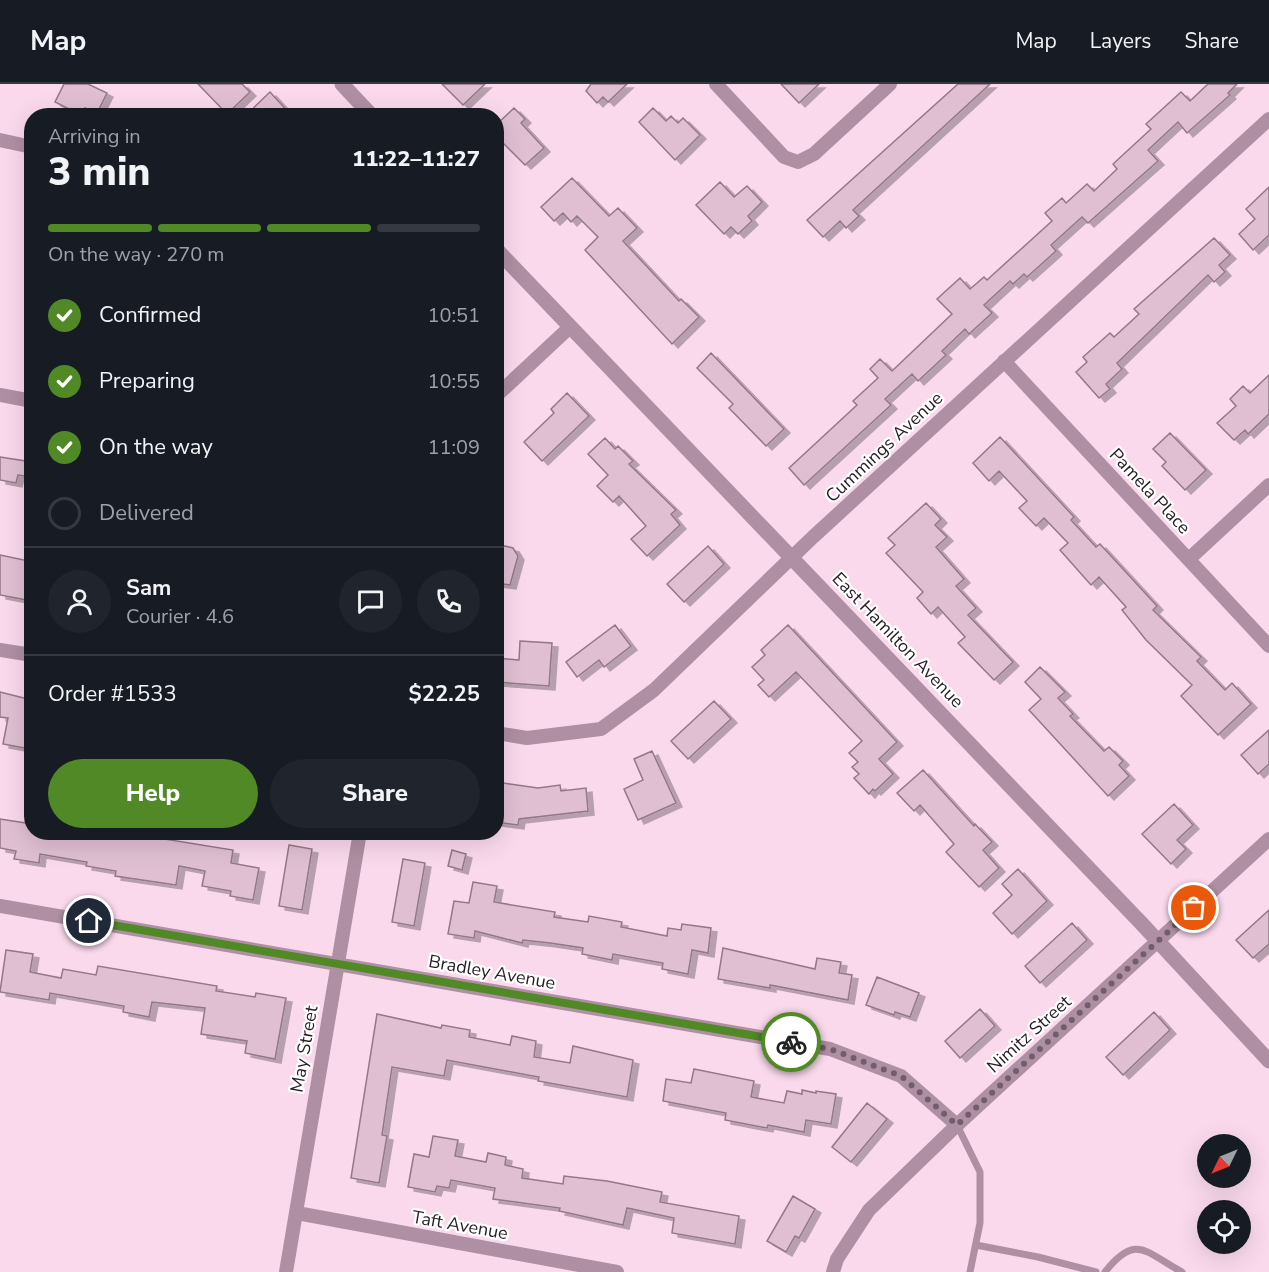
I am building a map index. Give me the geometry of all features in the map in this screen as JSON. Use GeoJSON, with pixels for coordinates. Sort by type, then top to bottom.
{"type":"FeatureCollection","features":[{"type":"Feature","properties":{"kind":"street"},"geometry":{"type":"LineString","coordinates":[[342,84],[364,108]]}},
{"type":"Feature","properties":{"kind":"street"},"geometry":{"type":"LineString","coordinates":[[716,84],[784,157],[798,162],[814,154],[890,84]]}},
{"type":"Feature","properties":{"kind":"street","name":"Cummings Avenue"},"geometry":{"type":"LineString","coordinates":[[504,735],[527,738],[601,729],[654,690],[792,557],[1269,119]]}},
{"type":"Feature","properties":{"kind":"street"},"geometry":{"type":"LineString","coordinates":[[0,140],[24,145]]}},
{"type":"Feature","properties":{"kind":"street","name":"East Hamilton Avenue"},"geometry":{"type":"LineString","coordinates":[[504,257],[1158,941],[1269,1061]]}},
{"type":"Feature","properties":{"kind":"street"},"geometry":{"type":"LineString","coordinates":[[504,389],[570,327]]}},
{"type":"Feature","properties":{"kind":"street","name":"Pamela Place"},"geometry":{"type":"LineString","coordinates":[[1004,361],[1269,646]]}},
{"type":"Feature","properties":{"kind":"street"},"geometry":{"type":"LineString","coordinates":[[0,395],[24,400]]}},
{"type":"Feature","properties":{"kind":"street"},"geometry":{"type":"LineString","coordinates":[[1189,559],[1269,485]]}},
{"type":"Feature","properties":{"kind":"street"},"geometry":{"type":"LineString","coordinates":[[0,650],[24,654]]}},
{"type":"Feature","properties":{"kind":"street","name":"Nimitz Street"},"geometry":{"type":"LineString","coordinates":[[833,1272],[837,1259],[869,1210],[957,1125],[1269,838]]}},
{"type":"Feature","properties":{"kind":"street","name":"May Street"},"geometry":{"type":"LineString","coordinates":[[286,1272],[359,840]]}},
{"type":"Feature","properties":{"kind":"street","name":"Bradley Avenue"},"geometry":{"type":"LineString","coordinates":[[0,906],[830,1049],[901,1076],[957,1125]]}},
{"type":"Feature","properties":{"kind":"street","name":"Taft Avenue"},"geometry":{"type":"LineString","coordinates":[[297,1213],[617,1272]]}},
{"type":"Feature","properties":{"kind":"lane"},"geometry":{"type":"LineString","coordinates":[[957,1125],[980,1172],[980,1223],[970,1272]]}},
{"type":"Feature","properties":{"kind":"lane"},"geometry":{"type":"LineString","coordinates":[[976,1245],[1038,1257],[1096,1272]]}},
{"type":"Feature","properties":{"kind":"lane"},"geometry":{"type":"LineString","coordinates":[[1105,1272],[1119,1254],[1130,1248],[1138,1248],[1182,1272]]}},
{"type":"Feature","properties":{"kind":"building"},"geometry":{"type":"Polygon","coordinates":[[[64,84],[88,84],[107,93],[100,108],[67,108],[55,102],[64,84]]]}},
{"type":"Feature","properties":{"kind":"building"},"geometry":{"type":"Polygon","coordinates":[[[198,84],[242,84],[250,92],[233,108],[221,108],[198,84]]]}},
{"type":"Feature","properties":{"kind":"building"},"geometry":{"type":"Polygon","coordinates":[[[442,84],[485,84],[463,105],[442,84]]]}},
{"type":"Feature","properties":{"kind":"building"},"geometry":{"type":"Polygon","coordinates":[[[591,84],[627,84],[608,102],[603,97],[597,103],[586,91],[591,84]]]}},
{"type":"Feature","properties":{"kind":"building"},"geometry":{"type":"Polygon","coordinates":[[[781,84],[819,84],[799,103],[781,84]]]}},
{"type":"Feature","properties":{"kind":"building"},"geometry":{"type":"Polygon","coordinates":[[[958,84],[990,84],[853,210],[859,216],[846,228],[840,221],[823,237],[807,220],[958,84]]]}},
{"type":"Feature","properties":{"kind":"building"},"geometry":{"type":"Polygon","coordinates":[[[1208,84],[1237,84],[1228,93],[1230,95],[1187,133],[1178,122],[1148,150],[1158,161],[1088,223],[1082,217],[1051,245],[1056,251],[1027,277],[1024,274],[1013,284],[1010,281],[984,305],[992,313],[969,334],[965,329],[942,351],[946,355],[918,381],[912,374],[885,399],[891,405],[804,485],[789,468],[857,405],[853,401],[878,378],[870,369],[880,359],[892,371],[952,314],[937,299],[960,278],[970,289],[984,277],[987,280],[1052,221],[1045,213],[1062,198],[1066,203],[1087,184],[1094,191],[1117,169],[1113,164],[1151,129],[1146,124],[1181,92],[1190,101],[1208,84]]]}},
{"type":"Feature","properties":{"kind":"building"},"geometry":{"type":"Polygon","coordinates":[[[270,92],[285,108],[253,108],[270,92]]]}},
{"type":"Feature","properties":{"kind":"building"},"geometry":{"type":"Polygon","coordinates":[[[514,108],[525,119],[521,123],[544,148],[525,165],[504,144],[504,117],[514,108]]]}},
{"type":"Feature","properties":{"kind":"building"},"geometry":{"type":"Polygon","coordinates":[[[653,108],[666,121],[671,116],[678,123],[683,118],[700,135],[675,160],[639,122],[653,108]]]}},
{"type":"Feature","properties":{"kind":"building"},"geometry":{"type":"Polygon","coordinates":[[[572,178],[609,216],[618,208],[637,228],[623,241],[679,301],[681,299],[699,317],[672,344],[585,250],[598,237],[577,216],[571,222],[563,213],[554,221],[541,207],[572,178]]]}},
{"type":"Feature","properties":{"kind":"building"},"geometry":{"type":"Polygon","coordinates":[[[720,182],[734,197],[747,186],[762,202],[748,216],[752,221],[738,234],[731,227],[724,234],[696,205],[720,182]]]}},
{"type":"Feature","properties":{"kind":"building"},"geometry":{"type":"Polygon","coordinates":[[[1269,187],[1269,235],[1253,250],[1239,234],[1255,219],[1246,209],[1269,187]]]}},
{"type":"Feature","properties":{"kind":"building"},"geometry":{"type":"Polygon","coordinates":[[[1214,238],[1230,255],[1219,265],[1225,272],[1214,282],[1208,275],[1117,363],[1122,369],[1106,384],[1110,389],[1099,398],[1076,372],[1087,362],[1083,357],[1110,333],[1114,337],[1139,314],[1134,309],[1214,238]]]}},
{"type":"Feature","properties":{"kind":"building"},"geometry":{"type":"Polygon","coordinates":[[[711,353],[784,429],[766,446],[729,408],[733,404],[697,368],[711,353]]]}},
{"type":"Feature","properties":{"kind":"building"},"geometry":{"type":"Polygon","coordinates":[[[1269,375],[1269,414],[1248,434],[1245,430],[1234,440],[1217,423],[1236,406],[1230,399],[1243,386],[1250,393],[1269,375]]]}},
{"type":"Feature","properties":{"kind":"building"},"geometry":{"type":"Polygon","coordinates":[[[567,393],[589,416],[542,461],[524,442],[554,413],[551,409],[567,393]]]}},
{"type":"Feature","properties":{"kind":"building"},"geometry":{"type":"Polygon","coordinates":[[[1170,433],[1206,470],[1185,490],[1162,466],[1166,462],[1153,449],[1170,433]]]}},
{"type":"Feature","properties":{"kind":"building"},"geometry":{"type":"Polygon","coordinates":[[[1000,437],[1074,517],[1071,520],[1096,547],[1100,544],[1157,606],[1153,610],[1201,657],[1197,661],[1225,690],[1232,683],[1251,704],[1218,735],[1181,696],[1192,685],[1146,640],[1122,610],[1126,607],[1099,577],[1091,585],[1060,550],[1068,543],[1044,518],[1036,526],[1019,508],[1027,501],[999,471],[989,481],[973,463],[1000,437]]]}},
{"type":"Feature","properties":{"kind":"building"},"geometry":{"type":"Polygon","coordinates":[[[605,438],[615,449],[618,446],[633,461],[629,464],[676,510],[671,514],[680,525],[647,556],[631,539],[646,526],[619,496],[613,502],[597,486],[608,475],[588,454],[605,438]]]}},
{"type":"Feature","properties":{"kind":"building"},"geometry":{"type":"Polygon","coordinates":[[[0,457],[24,461],[24,476],[18,475],[16,483],[0,480],[0,457]]]}},
{"type":"Feature","properties":{"kind":"building"},"geometry":{"type":"Polygon","coordinates":[[[926,503],[941,519],[935,525],[947,537],[936,547],[964,579],[956,586],[976,608],[968,615],[1013,662],[994,680],[958,643],[965,637],[938,607],[931,614],[917,598],[923,592],[886,553],[895,545],[888,538],[926,503]]]}},
{"type":"Feature","properties":{"kind":"building"},"geometry":{"type":"Polygon","coordinates":[[[504,546],[513,548],[518,556],[510,585],[504,584],[504,546]]]}},
{"type":"Feature","properties":{"kind":"building"},"geometry":{"type":"Polygon","coordinates":[[[708,546],[724,564],[684,602],[667,584],[708,546]]]}},
{"type":"Feature","properties":{"kind":"building"},"geometry":{"type":"Polygon","coordinates":[[[0,555],[24,560],[24,600],[0,595],[0,555]]]}},
{"type":"Feature","properties":{"kind":"building"},"geometry":{"type":"Polygon","coordinates":[[[615,625],[631,646],[604,667],[599,660],[577,677],[566,662],[615,625]]]}},
{"type":"Feature","properties":{"kind":"building"},"geometry":{"type":"Polygon","coordinates":[[[788,625],[897,742],[879,759],[893,774],[875,791],[873,789],[869,794],[854,778],[859,774],[852,767],[858,762],[849,753],[862,741],[796,672],[769,697],[758,685],[764,680],[752,667],[765,655],[761,650],[788,625]]]}},
{"type":"Feature","properties":{"kind":"building"},"geometry":{"type":"Polygon","coordinates":[[[520,641],[552,643],[549,686],[504,683],[504,659],[519,660],[520,641]]]}},
{"type":"Feature","properties":{"kind":"building"},"geometry":{"type":"Polygon","coordinates":[[[1040,667],[1065,692],[1058,698],[1073,714],[1070,716],[1104,751],[1109,747],[1123,761],[1119,765],[1129,776],[1108,796],[1029,710],[1041,699],[1025,682],[1040,667]]]}},
{"type":"Feature","properties":{"kind":"building"},"geometry":{"type":"Polygon","coordinates":[[[0,692],[24,698],[24,748],[3,744],[8,718],[0,717],[0,692]]]}},
{"type":"Feature","properties":{"kind":"building"},"geometry":{"type":"Polygon","coordinates":[[[714,701],[731,719],[688,759],[671,741],[714,701]]]}},
{"type":"Feature","properties":{"kind":"building"},"geometry":{"type":"Polygon","coordinates":[[[1269,730],[1269,764],[1258,774],[1241,755],[1269,730]]]}},
{"type":"Feature","properties":{"kind":"building"},"geometry":{"type":"Polygon","coordinates":[[[652,751],[676,803],[638,820],[624,789],[643,780],[634,759],[652,751]]]}},
{"type":"Feature","properties":{"kind":"building"},"geometry":{"type":"Polygon","coordinates":[[[923,770],[974,826],[975,824],[992,842],[983,850],[999,868],[979,887],[946,852],[954,844],[920,805],[914,811],[897,793],[923,770]]]}},
{"type":"Feature","properties":{"kind":"building"},"geometry":{"type":"Polygon","coordinates":[[[504,783],[538,788],[560,785],[561,791],[586,788],[588,811],[519,819],[518,825],[504,823],[504,783]]]}},
{"type":"Feature","properties":{"kind":"building"},"geometry":{"type":"Polygon","coordinates":[[[1174,804],[1193,825],[1177,840],[1186,849],[1171,864],[1142,834],[1174,804]]]}},
{"type":"Feature","properties":{"kind":"building"},"geometry":{"type":"Polygon","coordinates":[[[0,819],[24,823],[24,840],[171,840],[233,850],[231,863],[259,868],[253,900],[230,896],[231,891],[202,886],[205,871],[179,866],[176,885],[115,876],[116,871],[86,866],[87,862],[40,854],[39,863],[14,859],[16,851],[0,848],[0,819]]]}},
{"type":"Feature","properties":{"kind":"building"},"geometry":{"type":"Polygon","coordinates":[[[289,845],[312,849],[302,910],[279,906],[289,845]]]}},
{"type":"Feature","properties":{"kind":"building"},"geometry":{"type":"Polygon","coordinates":[[[452,850],[466,854],[462,870],[448,866],[452,850]]]}},
{"type":"Feature","properties":{"kind":"building"},"geometry":{"type":"Polygon","coordinates":[[[403,859],[425,863],[414,926],[392,922],[403,859]]]}},
{"type":"Feature","properties":{"kind":"building"},"geometry":{"type":"Polygon","coordinates":[[[1018,869],[1047,901],[1012,934],[993,913],[1012,895],[1002,884],[1018,869]]]}},
{"type":"Feature","properties":{"kind":"building"},"geometry":{"type":"Polygon","coordinates":[[[473,882],[497,886],[494,902],[555,912],[554,917],[588,922],[589,916],[622,922],[621,927],[667,936],[668,928],[681,930],[682,924],[711,928],[708,953],[692,950],[688,974],[662,969],[663,963],[613,954],[612,960],[582,954],[583,948],[523,940],[522,943],[475,931],[474,938],[448,934],[454,901],[469,903],[473,882]]]}},
{"type":"Feature","properties":{"kind":"building"},"geometry":{"type":"Polygon","coordinates":[[[1269,910],[1269,944],[1253,958],[1236,940],[1269,910]]]}},
{"type":"Feature","properties":{"kind":"building"},"geometry":{"type":"Polygon","coordinates":[[[1072,923],[1087,940],[1040,983],[1025,966],[1072,923]]]}},
{"type":"Feature","properties":{"kind":"building"},"geometry":{"type":"Polygon","coordinates":[[[723,948],[815,969],[817,958],[841,962],[839,973],[852,975],[848,1000],[770,985],[770,988],[718,979],[723,948]]]}},
{"type":"Feature","properties":{"kind":"building"},"geometry":{"type":"Polygon","coordinates":[[[6,950],[33,954],[30,972],[61,978],[63,969],[96,975],[98,966],[217,986],[216,991],[255,997],[256,993],[286,998],[275,1059],[245,1053],[247,1041],[201,1034],[205,1008],[152,1002],[149,1017],[123,1012],[124,1006],[50,993],[49,1000],[0,992],[6,950]]]}},
{"type":"Feature","properties":{"kind":"building"},"geometry":{"type":"Polygon","coordinates":[[[877,977],[919,993],[910,1017],[895,1012],[894,1015],[866,1005],[877,977]]]}},
{"type":"Feature","properties":{"kind":"building"},"geometry":{"type":"Polygon","coordinates":[[[980,1009],[995,1026],[960,1058],[945,1041],[980,1009]]]}},
{"type":"Feature","properties":{"kind":"building"},"geometry":{"type":"Polygon","coordinates":[[[1154,1012],[1170,1030],[1123,1075],[1106,1057],[1154,1012]]]}},
{"type":"Feature","properties":{"kind":"building"},"geometry":{"type":"Polygon","coordinates":[[[377,1014],[441,1028],[442,1025],[470,1030],[469,1037],[510,1045],[512,1036],[536,1041],[534,1057],[570,1063],[573,1046],[633,1060],[627,1097],[538,1081],[539,1077],[447,1060],[444,1076],[392,1067],[382,1135],[387,1136],[379,1183],[351,1178],[377,1014]]]}},
{"type":"Feature","properties":{"kind":"building"},"geometry":{"type":"Polygon","coordinates":[[[694,1069],[754,1081],[751,1097],[784,1103],[787,1091],[802,1094],[802,1090],[836,1094],[831,1124],[806,1120],[804,1132],[768,1125],[767,1128],[725,1120],[726,1113],[663,1101],[666,1079],[691,1083],[694,1069]]]}},
{"type":"Feature","properties":{"kind":"building"},"geometry":{"type":"Polygon","coordinates":[[[867,1103],[887,1119],[851,1162],[832,1147],[867,1103]]]}},
{"type":"Feature","properties":{"kind":"building"},"geometry":{"type":"Polygon","coordinates":[[[433,1136],[458,1140],[455,1156],[486,1162],[488,1153],[506,1157],[505,1165],[523,1169],[522,1178],[563,1184],[564,1176],[607,1181],[662,1192],[660,1202],[739,1216],[735,1244],[672,1233],[674,1218],[627,1208],[623,1225],[559,1211],[560,1208],[493,1199],[495,1188],[451,1180],[449,1188],[437,1186],[435,1192],[408,1187],[414,1154],[429,1157],[433,1136]]]}},
{"type":"Feature","properties":{"kind":"building"},"geometry":{"type":"Polygon","coordinates":[[[793,1196],[815,1209],[799,1238],[795,1236],[786,1252],[767,1241],[793,1196]]]}},
{"type":"Feature","properties":{"kind":"way so far"},"geometry":{"type":"LineString","coordinates":[[791,1042],[830,1049],[901,1076],[957,1125],[1194,908]]}},
{"type":"Feature","properties":{"kind":"route"},"geometry":{"type":"LineString","coordinates":[[89,921],[791,1042]]}}]}
